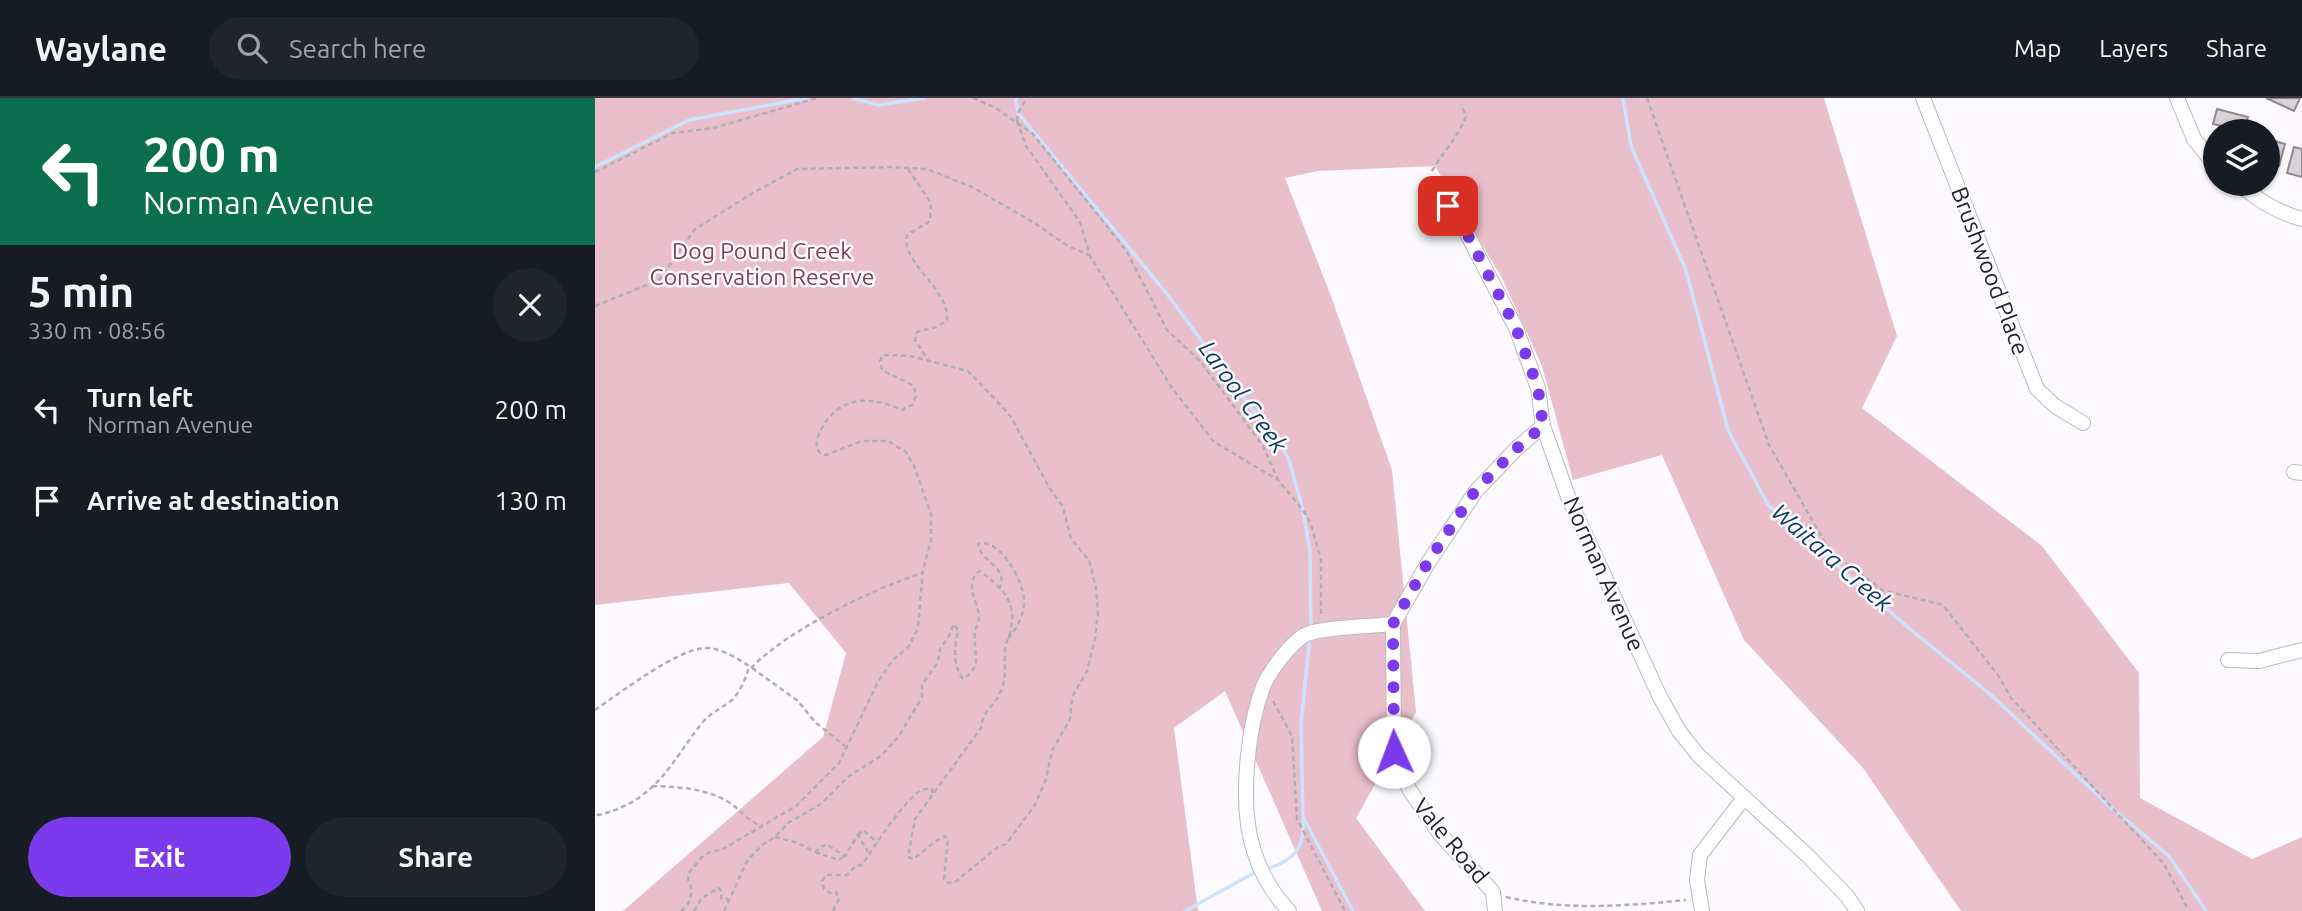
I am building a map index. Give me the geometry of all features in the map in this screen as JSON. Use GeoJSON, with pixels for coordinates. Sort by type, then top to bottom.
{"type":"FeatureCollection","features":[{"type":"Feature","properties":{"kind":"street","name":"Brushwood Place"},"geometry":{"type":"LineString","coordinates":[[1923,98],[2037,389],[2055,406],[2083,424]]}},
{"type":"Feature","properties":{"kind":"street"},"geometry":{"type":"LineString","coordinates":[[2177,98],[2194,139],[2203,150]]}},
{"type":"Feature","properties":{"kind":"street","name":"Norman Avenue"},"geometry":{"type":"LineString","coordinates":[[1432,186],[1464,228],[1516,328],[1538,388],[1543,426],[1569,499],[1660,697],[1679,731],[1699,756],[1808,856],[1847,896],[1857,911]]}},
{"type":"Feature","properties":{"kind":"street"},"geometry":{"type":"LineString","coordinates":[[2253,196],[2276,210],[2302,219]]}},
{"type":"Feature","properties":{"kind":"street","name":"Vale Road"},"geometry":{"type":"LineString","coordinates":[[1495,911],[1493,892],[1440,834],[1409,789],[1394,752],[1393,624],[1428,562],[1475,491],[1543,426]]}},
{"type":"Feature","properties":{"kind":"street"},"geometry":{"type":"LineString","coordinates":[[1289,911],[1264,877],[1253,849],[1247,814],[1248,743],[1264,685],[1279,661],[1300,639],[1319,630],[1393,624]]}},
{"type":"Feature","properties":{"kind":"street"},"geometry":{"type":"LineString","coordinates":[[2228,660],[2259,661],[2302,650]]}},
{"type":"Feature","properties":{"kind":"street"},"geometry":{"type":"LineString","coordinates":[[1701,905],[1697,880],[1700,855],[1744,798]]}},
{"type":"Feature","properties":{"kind":"path"},"geometry":{"type":"LineString","coordinates":[[595,172],[673,133],[714,128],[817,98]]}},
{"type":"Feature","properties":{"kind":"path"},"geometry":{"type":"LineString","coordinates":[[973,98],[994,107],[1031,133],[1127,252],[1167,330],[1200,361],[1263,446],[1278,480],[1304,510],[1311,524],[1321,560],[1319,630]]}},
{"type":"Feature","properties":{"kind":"path"},"geometry":{"type":"LineString","coordinates":[[1027,98],[1017,121],[1026,146],[1080,222],[1090,256],[1172,388],[1215,442],[1278,480]]}},
{"type":"Feature","properties":{"kind":"path"},"geometry":{"type":"LineString","coordinates":[[1647,98],[1769,445],[1830,551],[1882,590],[1943,605],[2000,678],[2011,698],[2164,864],[2189,911]]}},
{"type":"Feature","properties":{"kind":"path"},"geometry":{"type":"LineString","coordinates":[[1432,186],[1432,172],[1442,153],[1461,129],[1466,116],[1461,105]]}},
{"type":"Feature","properties":{"kind":"path"},"geometry":{"type":"LineString","coordinates":[[907,168],[931,203],[930,221],[907,235],[905,241],[912,257],[942,297],[947,314],[947,321],[917,332],[915,340],[928,360]]}},
{"type":"Feature","properties":{"kind":"path"},"geometry":{"type":"LineString","coordinates":[[595,306],[659,280],[695,229],[797,169],[927,169],[972,187],[1033,222],[1067,246],[1090,256]]}},
{"type":"Feature","properties":{"kind":"path"},"geometry":{"type":"LineString","coordinates":[[681,911],[687,906],[692,893],[689,873],[701,858],[723,849],[796,806],[839,763],[878,682],[893,660],[909,646],[918,628],[923,572],[932,541],[931,514],[915,466],[906,452],[888,441],[862,441],[827,455],[821,454],[816,443],[830,414],[852,402],[869,400],[902,410],[912,405],[916,396],[914,386],[882,370],[880,360],[883,355],[910,356],[968,371],[1011,417],[1050,489],[1063,507],[1071,539],[1089,560],[1097,588],[1095,638],[1087,671],[1072,698],[1070,719],[1052,751],[1046,779],[1035,805],[1006,844],[997,847],[955,882],[947,883],[944,879],[949,839],[945,836],[913,859],[908,857],[915,819],[981,728],[982,719],[1001,694],[1007,675],[1006,640],[1011,630],[1013,606],[1010,599],[980,571],[975,574],[970,591],[979,619],[974,632],[977,665],[972,672],[963,679],[958,673],[958,662],[954,654],[957,630],[954,624],[940,649],[938,662],[922,685],[922,696],[899,736],[881,756],[849,776],[821,804],[788,823],[775,837],[762,845],[747,861],[724,911]]}},
{"type":"Feature","properties":{"kind":"path"},"geometry":{"type":"LineString","coordinates":[[999,589],[1002,583],[1000,572],[983,557],[978,544],[990,544],[998,551],[1016,571],[1021,588],[1024,600],[1021,615],[1016,632],[1006,640]]}},
{"type":"Feature","properties":{"kind":"path"},"geometry":{"type":"LineString","coordinates":[[595,814],[626,807],[668,772],[703,722],[715,709],[731,701],[750,667],[819,620],[885,585],[923,572]]}},
{"type":"Feature","properties":{"kind":"path"},"geometry":{"type":"LineString","coordinates":[[595,710],[664,665],[690,651],[706,648],[725,653],[750,667],[798,701],[815,722],[845,746]]}},
{"type":"Feature","properties":{"kind":"path"},"geometry":{"type":"LineString","coordinates":[[1264,685],[1292,736],[1297,819],[1345,911]]}},
{"type":"Feature","properties":{"kind":"path"},"geometry":{"type":"LineString","coordinates":[[652,786],[698,789],[728,802],[749,821],[763,825]]}},
{"type":"Feature","properties":{"kind":"path"},"geometry":{"type":"LineString","coordinates":[[833,911],[839,899],[836,892],[830,893],[824,889],[822,881],[826,875],[847,875],[863,864],[903,805],[921,789],[932,789],[933,794]]}},
{"type":"Feature","properties":{"kind":"path"},"geometry":{"type":"LineString","coordinates":[[775,837],[798,843],[839,860],[845,856],[863,830],[878,843]]}},
{"type":"Feature","properties":{"kind":"path"},"geometry":{"type":"LineString","coordinates":[[858,835],[869,853]]}},
{"type":"Feature","properties":{"kind":"path"},"geometry":{"type":"LineString","coordinates":[[815,852],[826,844],[845,856]]}},
{"type":"Feature","properties":{"kind":"path"},"geometry":{"type":"LineString","coordinates":[[694,911],[702,898],[718,888],[722,891],[721,898],[728,899]]}},
{"type":"Feature","properties":{"kind":"path"},"geometry":{"type":"LineString","coordinates":[[1520,902],[1583,910],[1701,905]]}},
{"type":"Feature","properties":{"kind":"green space","name":"Dog Pound Creek Conservation Reserve"},"geometry":{"type":"Polygon","coordinates":[[[595,98],[1824,98],[1897,336],[1862,408],[2042,546],[2139,673],[2140,798],[2252,859],[2302,837],[2302,911],[1961,911],[1863,768],[1744,640],[1662,455],[1573,480],[1542,366],[1502,278],[1435,166],[1318,171],[1285,178],[1332,299],[1392,470],[1416,712],[1356,818],[1425,911],[1322,911],[1225,691],[1174,728],[1198,911],[623,911],[823,737],[846,653],[789,583],[595,605],[595,98]]]}},
{"type":"Feature","properties":{"kind":"building"},"geometry":{"type":"Polygon","coordinates":[[[2266,98],[2300,98],[2294,111],[2266,98]]]}},
{"type":"Feature","properties":{"kind":"building"},"geometry":{"type":"Polygon","coordinates":[[[2217,109],[2248,117],[2247,119],[2214,119],[2217,109]]]}},
{"type":"Feature","properties":{"kind":"building"},"geometry":{"type":"Polygon","coordinates":[[[2280,143],[2285,144],[2280,162],[2280,143]]]}},
{"type":"Feature","properties":{"kind":"building"},"geometry":{"type":"Polygon","coordinates":[[[2294,147],[2302,149],[2302,177],[2287,173],[2294,147]]]}},
{"type":"Feature","properties":{"kind":"waterway"},"geometry":{"type":"LineString","coordinates":[[595,167],[689,120],[807,98]]}},
{"type":"Feature","properties":{"kind":"waterway"},"geometry":{"type":"LineString","coordinates":[[852,98],[879,105],[925,98]]}},
{"type":"Feature","properties":{"kind":"waterway","name":"Larool Creek"},"geometry":{"type":"LineString","coordinates":[[1016,98],[1018,113],[1167,294],[1288,457],[1303,510],[1310,551],[1311,628]]}},
{"type":"Feature","properties":{"kind":"waterway","name":"Waitara Creek"},"geometry":{"type":"LineString","coordinates":[[1623,98],[1631,146],[1686,270],[1728,430],[1768,505],[1910,629],[1990,694],[2107,804],[2169,856],[2206,911]]}},
{"type":"Feature","properties":{"kind":"waterway","name":"Larool Creek"},"geometry":{"type":"LineString","coordinates":[[1310,636],[1301,724],[1303,817],[1353,911]]}},
{"type":"Feature","properties":{"kind":"waterway"},"geometry":{"type":"LineString","coordinates":[[1267,869],[1290,858],[1295,852],[1302,839],[1303,821]]}},
{"type":"Feature","properties":{"kind":"waterway"},"geometry":{"type":"LineString","coordinates":[[1185,911],[1254,873]]}},
{"type":"Feature","properties":{"kind":"route"},"geometry":{"type":"LineString","coordinates":[[1394,752],[1393,624],[1428,562],[1475,491],[1543,426],[1538,388],[1516,328],[1464,228],[1448,206]]}}]}
